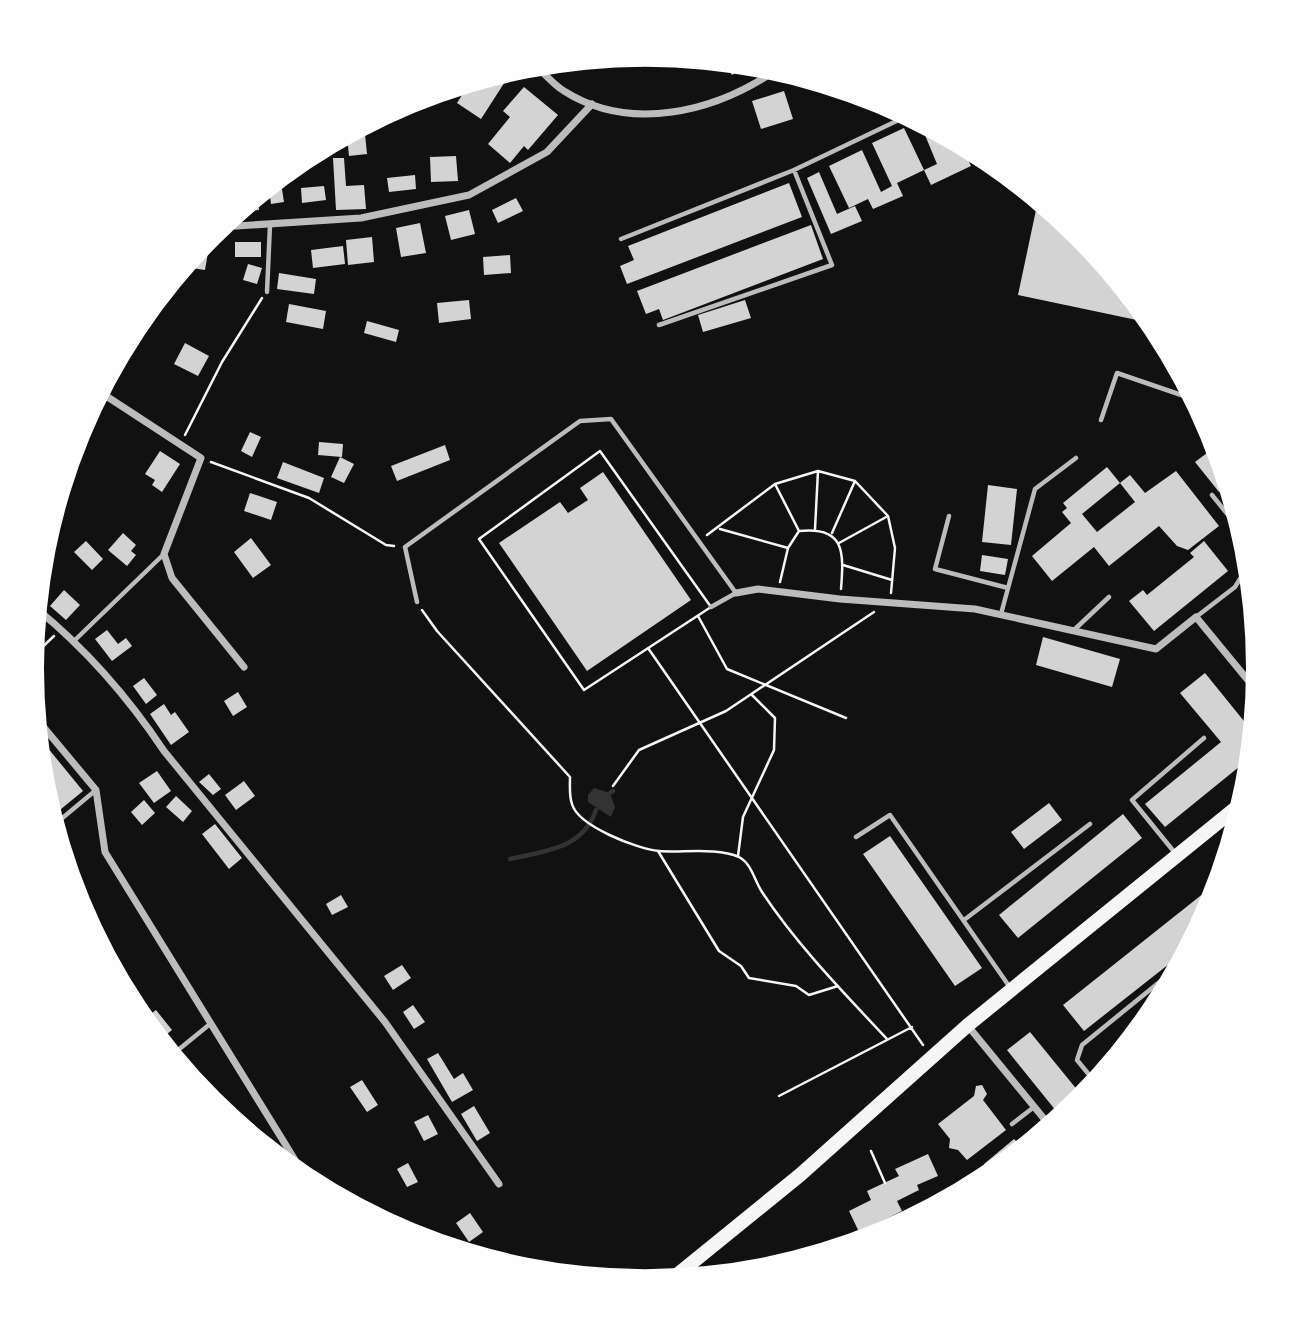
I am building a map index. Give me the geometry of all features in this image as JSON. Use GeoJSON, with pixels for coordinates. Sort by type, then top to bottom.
{"type":"FeatureCollection","features":[{"type":"Feature","properties":{"kind":"main road"},"geometry":{"type":"LineString","coordinates":[[686,1268],[800,1175],[968,1025],[1228,814]]}},
{"type":"Feature","properties":{"kind":"street"},"geometry":{"type":"LineString","coordinates":[[546,76],[563,91],[612,113],[672,114],[750,88],[763,79]]}},
{"type":"Feature","properties":{"kind":"street"},"geometry":{"type":"LineString","coordinates":[[238,226],[361,218],[469,195],[547,152],[592,104]]}},
{"type":"Feature","properties":{"kind":"street"},"geometry":{"type":"LineString","coordinates":[[109,398],[201,458],[200,466],[179,508],[164,554],[172,578],[244,667]]}},
{"type":"Feature","properties":{"kind":"street"},"geometry":{"type":"LineString","coordinates":[[736,593],[758,589],[779,590],[840,599],[1001,614],[1156,649],[1196,617],[1246,678]]}},
{"type":"Feature","properties":{"kind":"street"},"geometry":{"type":"LineString","coordinates":[[46,616],[75,640],[135,708],[164,751],[385,1022],[499,1184]]}},
{"type":"Feature","properties":{"kind":"street"},"geometry":{"type":"LineString","coordinates":[[47,732],[96,790],[105,852],[292,1155]]}},
{"type":"Feature","properties":{"kind":"street"},"geometry":{"type":"LineString","coordinates":[[968,1025],[1044,1118]]}},
{"type":"Feature","properties":{"kind":"lane"},"geometry":{"type":"LineString","coordinates":[[621,239],[794,170],[895,122]]}},
{"type":"Feature","properties":{"kind":"lane"},"geometry":{"type":"LineString","coordinates":[[659,324],[832,265],[794,170]]}},
{"type":"Feature","properties":{"kind":"lane"},"geometry":{"type":"LineString","coordinates":[[267,292],[270,224]]}},
{"type":"Feature","properties":{"kind":"lane"},"geometry":{"type":"LineString","coordinates":[[1101,420],[1117,373],[1180,394]]}},
{"type":"Feature","properties":{"kind":"lane"},"geometry":{"type":"LineString","coordinates":[[417,602],[405,547],[580,421],[611,419],[736,593],[711,607]]}},
{"type":"Feature","properties":{"kind":"lane"},"geometry":{"type":"LineString","coordinates":[[1001,614],[1035,489],[1076,458]]}},
{"type":"Feature","properties":{"kind":"lane"},"geometry":{"type":"LineString","coordinates":[[1212,495],[1226,512]]}},
{"type":"Feature","properties":{"kind":"lane"},"geometry":{"type":"LineString","coordinates":[[949,516],[935,569],[1007,588]]}},
{"type":"Feature","properties":{"kind":"lane"},"geometry":{"type":"LineString","coordinates":[[75,640],[164,554]]}},
{"type":"Feature","properties":{"kind":"lane"},"geometry":{"type":"LineString","coordinates":[[1196,617],[1236,587],[1240,581]]}},
{"type":"Feature","properties":{"kind":"lane"},"geometry":{"type":"LineString","coordinates":[[1073,631],[1109,597]]}},
{"type":"Feature","properties":{"kind":"lane"},"geometry":{"type":"LineString","coordinates":[[1177,855],[1132,800],[1204,738]]}},
{"type":"Feature","properties":{"kind":"lane"},"geometry":{"type":"LineString","coordinates":[[63,818],[96,790]]}},
{"type":"Feature","properties":{"kind":"lane"},"geometry":{"type":"LineString","coordinates":[[856,837],[890,815],[1012,989]]}},
{"type":"Feature","properties":{"kind":"lane"},"geometry":{"type":"LineString","coordinates":[[964,920],[1090,824]]}},
{"type":"Feature","properties":{"kind":"lane"},"geometry":{"type":"LineString","coordinates":[[1089,1074],[1077,1060],[1082,1045],[1156,985]]}},
{"type":"Feature","properties":{"kind":"lane"},"geometry":{"type":"LineString","coordinates":[[180,1049],[211,1023]]}},
{"type":"Feature","properties":{"kind":"lane"},"geometry":{"type":"LineString","coordinates":[[1012,1125],[1035,1107]]}},
{"type":"Feature","properties":{"kind":"path"},"geometry":{"type":"LineString","coordinates":[[180,444],[203,396],[249,315],[267,292]]}},
{"type":"Feature","properties":{"kind":"path"},"geometry":{"type":"LineString","coordinates":[[600,452],[711,607],[698,616],[584,690],[479,539],[600,452]]}},
{"type":"Feature","properties":{"kind":"path"},"geometry":{"type":"LineString","coordinates":[[217,465],[309,498],[386,545],[405,547]]}},
{"type":"Feature","properties":{"kind":"path"},"geometry":{"type":"LineString","coordinates":[[815,529],[818,471]]}},
{"type":"Feature","properties":{"kind":"path"},"geometry":{"type":"LineString","coordinates":[[613,786],[639,750],[726,711],[890,603],[895,548],[888,516],[855,481],[818,471],[775,484],[719,529],[698,540]]}},
{"type":"Feature","properties":{"kind":"path"},"geometry":{"type":"LineString","coordinates":[[831,533],[855,481]]}},
{"type":"Feature","properties":{"kind":"path"},"geometry":{"type":"LineString","coordinates":[[775,484],[799,531]]}},
{"type":"Feature","properties":{"kind":"path"},"geometry":{"type":"LineString","coordinates":[[839,543],[888,516]]}},
{"type":"Feature","properties":{"kind":"path"},"geometry":{"type":"LineString","coordinates":[[719,529],[788,548]]}},
{"type":"Feature","properties":{"kind":"path"},"geometry":{"type":"LineString","coordinates":[[779,590],[788,548],[799,531],[815,529],[831,533],[839,543],[843,565],[840,599]]}},
{"type":"Feature","properties":{"kind":"path"},"geometry":{"type":"LineString","coordinates":[[843,565],[892,580]]}},
{"type":"Feature","properties":{"kind":"path"},"geometry":{"type":"LineString","coordinates":[[417,602],[437,631],[570,777],[572,806],[585,822],[658,851],[682,849],[738,856],[749,865],[761,891],[838,986],[887,1039]]}},
{"type":"Feature","properties":{"kind":"path"},"geometry":{"type":"LineString","coordinates":[[698,616],[727,669],[846,718]]}},
{"type":"Feature","properties":{"kind":"path"},"geometry":{"type":"LineString","coordinates":[[45,644],[61,628]]}},
{"type":"Feature","properties":{"kind":"path"},"geometry":{"type":"LineString","coordinates":[[648,648],[659,668],[912,1027],[930,1057]]}},
{"type":"Feature","properties":{"kind":"path"},"geometry":{"type":"LineString","coordinates":[[738,856],[743,817],[774,750],[775,718],[751,694]]}},
{"type":"Feature","properties":{"kind":"path"},"geometry":{"type":"LineString","coordinates":[[658,851],[719,951],[741,966],[749,978],[796,986],[809,995],[838,986]]}},
{"type":"Feature","properties":{"kind":"path"},"geometry":{"type":"LineString","coordinates":[[779,1096],[912,1027]]}},
{"type":"Feature","properties":{"kind":"path"},"geometry":{"type":"LineString","coordinates":[[871,1151],[885,1183]]}},
{"type":"Feature","properties":{"kind":"shaded area"},"geometry":{"type":"Polygon","coordinates":[[[594,788],[610,793],[615,807],[611,817],[588,802],[588,795],[594,788]]]}},
{"type":"Feature","properties":{"kind":"building"},"geometry":{"type":"Polygon","coordinates":[[[503,85],[481,119],[457,103],[461,96],[503,85]]]}},
{"type":"Feature","properties":{"kind":"building"},"geometry":{"type":"Polygon","coordinates":[[[524,87],[558,115],[528,150],[524,146],[510,163],[488,144],[510,117],[503,111],[524,87]]]}},
{"type":"Feature","properties":{"kind":"building"},"geometry":{"type":"Polygon","coordinates":[[[784,91],[793,119],[761,129],[752,101],[784,91]]]}},
{"type":"Feature","properties":{"kind":"building"},"geometry":{"type":"Polygon","coordinates":[[[904,128],[924,170],[897,183],[903,196],[873,209],[868,199],[849,208],[829,166],[862,150],[881,192],[892,186],[872,143],[904,128]]]}},
{"type":"Feature","properties":{"kind":"building"},"geometry":{"type":"Polygon","coordinates":[[[365,136],[367,154],[349,156],[348,146],[365,136]]]}},
{"type":"Feature","properties":{"kind":"building"},"geometry":{"type":"Polygon","coordinates":[[[926,137],[971,166],[931,185],[924,170],[937,164],[926,137]]]}},
{"type":"Feature","properties":{"kind":"building"},"geometry":{"type":"Polygon","coordinates":[[[456,156],[458,181],[431,182],[430,157],[456,156]]]}},
{"type":"Feature","properties":{"kind":"building"},"geometry":{"type":"Polygon","coordinates":[[[333,158],[344,158],[346,186],[364,185],[366,209],[336,210],[333,158]]]}},
{"type":"Feature","properties":{"kind":"building"},"geometry":{"type":"Polygon","coordinates":[[[819,172],[837,214],[855,206],[862,221],[831,234],[807,178],[819,172]]]}},
{"type":"Feature","properties":{"kind":"building"},"geometry":{"type":"Polygon","coordinates":[[[415,175],[416,189],[389,192],[387,178],[415,175]]]}},
{"type":"Feature","properties":{"kind":"building"},"geometry":{"type":"Polygon","coordinates":[[[789,183],[802,217],[627,284],[620,266],[634,260],[628,246],[789,183]]]}},
{"type":"Feature","properties":{"kind":"building"},"geometry":{"type":"Polygon","coordinates":[[[324,186],[326,200],[302,203],[301,188],[324,186]]]}},
{"type":"Feature","properties":{"kind":"building"},"geometry":{"type":"Polygon","coordinates":[[[282,189],[284,202],[271,204],[270,198],[282,189]]]}},
{"type":"Feature","properties":{"kind":"building"},"geometry":{"type":"Polygon","coordinates":[[[516,198],[523,211],[498,223],[492,210],[516,198]]]}},
{"type":"Feature","properties":{"kind":"building"},"geometry":{"type":"Polygon","coordinates":[[[469,210],[475,234],[451,240],[445,216],[469,210]]]}},
{"type":"Feature","properties":{"kind":"building"},"geometry":{"type":"Polygon","coordinates":[[[1036,212],[1097,272],[1135,320],[1018,295],[1036,212]]]}},
{"type":"Feature","properties":{"kind":"building"},"geometry":{"type":"Polygon","coordinates":[[[420,223],[426,253],[401,257],[396,228],[420,223]]]}},
{"type":"Feature","properties":{"kind":"building"},"geometry":{"type":"Polygon","coordinates":[[[811,225],[823,259],[663,320],[659,309],[646,314],[637,291],[811,225]]]}},
{"type":"Feature","properties":{"kind":"building"},"geometry":{"type":"Polygon","coordinates":[[[372,237],[374,262],[348,265],[346,240],[372,237]]]}},
{"type":"Feature","properties":{"kind":"building"},"geometry":{"type":"Polygon","coordinates":[[[235,242],[261,242],[261,257],[235,257],[235,242]]]}},
{"type":"Feature","properties":{"kind":"building"},"geometry":{"type":"Polygon","coordinates":[[[343,246],[345,264],[313,268],[311,250],[343,246]]]}},
{"type":"Feature","properties":{"kind":"building"},"geometry":{"type":"Polygon","coordinates":[[[510,255],[511,273],[484,275],[483,257],[510,255]]]}},
{"type":"Feature","properties":{"kind":"building"},"geometry":{"type":"Polygon","coordinates":[[[207,257],[205,270],[196,269],[207,257]]]}},
{"type":"Feature","properties":{"kind":"building"},"geometry":{"type":"Polygon","coordinates":[[[248,264],[262,268],[257,284],[243,280],[248,264]]]}},
{"type":"Feature","properties":{"kind":"building"},"geometry":{"type":"Polygon","coordinates":[[[279,273],[316,279],[314,294],[277,289],[279,273]]]}},
{"type":"Feature","properties":{"kind":"building"},"geometry":{"type":"Polygon","coordinates":[[[469,300],[471,319],[439,323],[437,303],[469,300]]]}},
{"type":"Feature","properties":{"kind":"building"},"geometry":{"type":"Polygon","coordinates":[[[745,300],[751,318],[703,332],[698,315],[745,300]]]}},
{"type":"Feature","properties":{"kind":"building"},"geometry":{"type":"Polygon","coordinates":[[[289,304],[326,311],[323,329],[286,322],[289,304]]]}},
{"type":"Feature","properties":{"kind":"building"},"geometry":{"type":"Polygon","coordinates":[[[367,321],[399,330],[396,342],[364,333],[367,321]]]}},
{"type":"Feature","properties":{"kind":"building"},"geometry":{"type":"Polygon","coordinates":[[[185,343],[209,356],[198,376],[174,364],[185,343]]]}},
{"type":"Feature","properties":{"kind":"building"},"geometry":{"type":"Polygon","coordinates":[[[250,432],[261,437],[252,457],[241,451],[250,432]]]}},
{"type":"Feature","properties":{"kind":"building"},"geometry":{"type":"Polygon","coordinates":[[[319,442],[343,444],[342,457],[318,455],[319,442]]]}},
{"type":"Feature","properties":{"kind":"building"},"geometry":{"type":"Polygon","coordinates":[[[445,445],[450,460],[397,481],[391,466],[445,445]]]}},
{"type":"Feature","properties":{"kind":"building"},"geometry":{"type":"Polygon","coordinates":[[[160,451],[180,464],[162,492],[152,485],[155,480],[145,474],[160,451]]]}},
{"type":"Feature","properties":{"kind":"building"},"geometry":{"type":"Polygon","coordinates":[[[1206,454],[1219,492],[1219,492],[1195,462],[1206,454]]]}},
{"type":"Feature","properties":{"kind":"building"},"geometry":{"type":"Polygon","coordinates":[[[340,457],[354,464],[344,483],[331,477],[340,457]]]}},
{"type":"Feature","properties":{"kind":"building"},"geometry":{"type":"Polygon","coordinates":[[[283,462],[324,478],[319,493],[277,478],[283,462]]]}},
{"type":"Feature","properties":{"kind":"building"},"geometry":{"type":"Polygon","coordinates":[[[1107,467],[1120,483],[1130,475],[1145,493],[1176,471],[1219,526],[1188,550],[1177,546],[1159,526],[1109,566],[1094,547],[1052,581],[1032,556],[1071,523],[1062,512],[1067,508],[1063,503],[1107,467]],[[1120,483],[1082,514],[1097,532],[1135,502],[1120,483]]]}},
{"type":"Feature","properties":{"kind":"building"},"geometry":{"type":"Polygon","coordinates":[[[603,472],[691,600],[587,671],[499,543],[560,502],[568,513],[588,500],[580,488],[603,472]]]}},
{"type":"Feature","properties":{"kind":"building"},"geometry":{"type":"Polygon","coordinates":[[[988,485],[1017,489],[1011,545],[982,542],[988,485]]]}},
{"type":"Feature","properties":{"kind":"building"},"geometry":{"type":"Polygon","coordinates":[[[250,493],[277,502],[271,520],[244,511],[250,493]]]}},
{"type":"Feature","properties":{"kind":"building"},"geometry":{"type":"Polygon","coordinates":[[[123,533],[136,545],[131,551],[136,555],[127,566],[108,550],[123,533]]]}},
{"type":"Feature","properties":{"kind":"building"},"geometry":{"type":"Polygon","coordinates":[[[251,538],[271,565],[253,578],[234,552],[251,538]]]}},
{"type":"Feature","properties":{"kind":"building"},"geometry":{"type":"Polygon","coordinates":[[[86,541],[103,559],[92,570],[74,552],[86,541]]]}},
{"type":"Feature","properties":{"kind":"building"},"geometry":{"type":"Polygon","coordinates":[[[1204,541],[1228,571],[1154,631],[1129,601],[1143,590],[1147,595],[1194,557],[1190,553],[1204,541]]]}},
{"type":"Feature","properties":{"kind":"building"},"geometry":{"type":"Polygon","coordinates":[[[982,555],[1008,559],[1005,575],[980,571],[982,555]]]}},
{"type":"Feature","properties":{"kind":"building"},"geometry":{"type":"Polygon","coordinates":[[[64,590],[80,605],[66,620],[50,606],[64,590]]]}},
{"type":"Feature","properties":{"kind":"building"},"geometry":{"type":"Polygon","coordinates":[[[107,630],[118,644],[126,638],[132,646],[112,661],[95,639],[107,630]]]}},
{"type":"Feature","properties":{"kind":"building"},"geometry":{"type":"Polygon","coordinates":[[[1043,637],[1120,659],[1112,687],[1036,665],[1043,637]]]}},
{"type":"Feature","properties":{"kind":"building"},"geometry":{"type":"Polygon","coordinates":[[[1205,673],[1244,721],[1241,747],[1238,768],[1165,827],[1145,804],[1221,742],[1180,693],[1205,673]]]}},
{"type":"Feature","properties":{"kind":"building"},"geometry":{"type":"Polygon","coordinates":[[[144,678],[157,695],[146,704],[133,686],[144,678]]]}},
{"type":"Feature","properties":{"kind":"building"},"geometry":{"type":"Polygon","coordinates":[[[238,692],[247,707],[233,716],[224,701],[238,692]]]}},
{"type":"Feature","properties":{"kind":"building"},"geometry":{"type":"Polygon","coordinates":[[[164,704],[171,715],[175,712],[189,732],[171,745],[150,714],[164,704]]]}},
{"type":"Feature","properties":{"kind":"building"},"geometry":{"type":"Polygon","coordinates":[[[49,750],[83,791],[61,809],[49,750]]]}},
{"type":"Feature","properties":{"kind":"building"},"geometry":{"type":"Polygon","coordinates":[[[157,771],[171,791],[154,803],[139,783],[157,771]]]}},
{"type":"Feature","properties":{"kind":"building"},"geometry":{"type":"Polygon","coordinates":[[[209,774],[221,789],[213,795],[199,782],[209,774]]]}},
{"type":"Feature","properties":{"kind":"building"},"geometry":{"type":"Polygon","coordinates":[[[244,781],[255,796],[236,810],[225,795],[244,781]]]}},
{"type":"Feature","properties":{"kind":"building"},"geometry":{"type":"Polygon","coordinates":[[[176,796],[192,811],[183,822],[166,807],[176,796]]]}},
{"type":"Feature","properties":{"kind":"building"},"geometry":{"type":"Polygon","coordinates":[[[144,800],[155,813],[142,825],[131,812],[144,800]]]}},
{"type":"Feature","properties":{"kind":"building"},"geometry":{"type":"Polygon","coordinates":[[[1049,803],[1062,820],[1024,849],[1011,832],[1049,803]]]}},
{"type":"Feature","properties":{"kind":"building"},"geometry":{"type":"Polygon","coordinates":[[[1123,814],[1142,838],[1018,938],[999,915],[1123,814]]]}},
{"type":"Feature","properties":{"kind":"building"},"geometry":{"type":"Polygon","coordinates":[[[215,824],[242,858],[229,869],[202,834],[215,824]]]}},
{"type":"Feature","properties":{"kind":"building"},"geometry":{"type":"Polygon","coordinates":[[[890,836],[982,968],[955,986],[863,854],[890,836]]]}},
{"type":"Feature","properties":{"kind":"building"},"geometry":{"type":"Polygon","coordinates":[[[341,895],[348,907],[332,915],[326,904],[341,895]]]}},
{"type":"Feature","properties":{"kind":"building"},"geometry":{"type":"Polygon","coordinates":[[[1202,895],[1168,965],[1084,1031],[1063,1005],[1202,895]]]}},
{"type":"Feature","properties":{"kind":"building"},"geometry":{"type":"Polygon","coordinates":[[[402,965],[411,978],[393,990],[384,976],[402,965]]]}},
{"type":"Feature","properties":{"kind":"building"},"geometry":{"type":"Polygon","coordinates":[[[413,1005],[425,1022],[414,1029],[403,1012],[413,1005]]]}},
{"type":"Feature","properties":{"kind":"building"},"geometry":{"type":"Polygon","coordinates":[[[156,1010],[172,1030],[167,1034],[152,1013],[156,1010]]]}},
{"type":"Feature","properties":{"kind":"building"},"geometry":{"type":"Polygon","coordinates":[[[1030,1032],[1076,1088],[1054,1109],[1007,1050],[1030,1032]]]}},
{"type":"Feature","properties":{"kind":"building"},"geometry":{"type":"Polygon","coordinates":[[[438,1053],[454,1079],[463,1073],[473,1090],[452,1102],[427,1059],[438,1053]]]}},
{"type":"Feature","properties":{"kind":"building"},"geometry":{"type":"Polygon","coordinates":[[[362,1080],[378,1105],[367,1112],[350,1087],[362,1080]]]}},
{"type":"Feature","properties":{"kind":"building"},"geometry":{"type":"Polygon","coordinates":[[[982,1085],[987,1094],[983,1100],[1006,1130],[967,1160],[958,1150],[949,1148],[950,1139],[938,1124],[974,1096],[976,1086],[982,1085]]]}},
{"type":"Feature","properties":{"kind":"building"},"geometry":{"type":"Polygon","coordinates":[[[474,1106],[490,1133],[477,1141],[461,1114],[474,1106]]]}},
{"type":"Feature","properties":{"kind":"building"},"geometry":{"type":"Polygon","coordinates":[[[428,1115],[438,1134],[424,1141],[414,1122],[428,1115]]]}},
{"type":"Feature","properties":{"kind":"building"},"geometry":{"type":"Polygon","coordinates":[[[1014,1139],[1016,1141],[1011,1146],[984,1164],[1014,1139]]]}},
{"type":"Feature","properties":{"kind":"building"},"geometry":{"type":"Polygon","coordinates":[[[928,1154],[938,1176],[917,1185],[919,1190],[897,1201],[902,1211],[858,1230],[849,1211],[871,1200],[867,1191],[899,1176],[895,1169],[928,1154]]]}},
{"type":"Feature","properties":{"kind":"building"},"geometry":{"type":"Polygon","coordinates":[[[408,1163],[418,1182],[407,1187],[397,1169],[408,1163]]]}},
{"type":"Feature","properties":{"kind":"building"},"geometry":{"type":"Polygon","coordinates":[[[470,1213],[483,1232],[469,1242],[456,1223],[470,1213]]]}},
{"type":"Feature","properties":{"kind":"waterway"},"geometry":{"type":"LineString","coordinates":[[510,859],[549,850],[572,841],[590,823],[596,810]]}}]}
